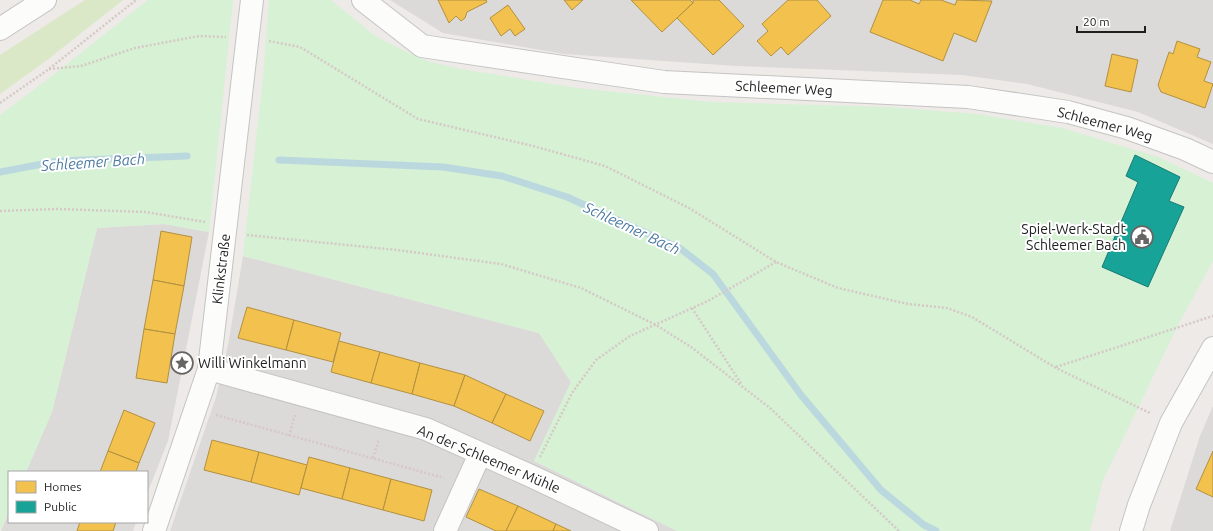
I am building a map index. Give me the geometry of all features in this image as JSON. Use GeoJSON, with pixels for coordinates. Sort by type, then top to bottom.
{"type":"FeatureCollection","features":[{"type":"Feature","properties":{"kind":"street"},"geometry":{"type":"LineString","coordinates":[[0,29],[45,0]]}},
{"type":"Feature","properties":{"kind":"street","name":"Klinkstraße"},"geometry":{"type":"LineString","coordinates":[[154,531],[209,370],[249,37],[252,0]]}},
{"type":"Feature","properties":{"kind":"street","name":"Schleemer Weg"},"geometry":{"type":"LineString","coordinates":[[363,0],[422,46],[664,82],[968,97],[1068,112],[1134,131],[1185,149],[1213,162]]}},
{"type":"Feature","properties":{"kind":"street"},"geometry":{"type":"LineString","coordinates":[[1131,531],[1139,505],[1171,423],[1213,348]]}},
{"type":"Feature","properties":{"kind":"street","name":"An der Schleemer Mühle"},"geometry":{"type":"LineString","coordinates":[[209,370],[426,429],[648,531]]}},
{"type":"Feature","properties":{"kind":"street"},"geometry":{"type":"LineString","coordinates":[[445,531],[480,454]]}},
{"type":"Feature","properties":{"kind":"path"},"geometry":{"type":"LineString","coordinates":[[0,104],[49,69],[136,0]]}},
{"type":"Feature","properties":{"kind":"path"},"geometry":{"type":"LineString","coordinates":[[49,69],[81,66],[135,48],[199,36],[249,37],[300,47],[418,119],[533,146],[605,166],[689,208],[776,262],[838,288],[908,304],[947,308],[972,317],[1056,368],[1171,423]]}},
{"type":"Feature","properties":{"kind":"path"},"geometry":{"type":"LineString","coordinates":[[0,211],[57,209],[146,212],[226,226],[245,234],[397,250],[501,264],[581,288],[656,325],[691,347],[770,408],[899,531]]}},
{"type":"Feature","properties":{"kind":"path"},"geometry":{"type":"LineString","coordinates":[[531,476],[572,393],[596,360],[630,336],[708,301],[776,262]]}},
{"type":"Feature","properties":{"kind":"path"},"geometry":{"type":"LineString","coordinates":[[692,308],[743,387]]}},
{"type":"Feature","properties":{"kind":"path"},"geometry":{"type":"LineString","coordinates":[[1056,368],[1213,316]]}},
{"type":"Feature","properties":{"kind":"path"},"geometry":{"type":"LineString","coordinates":[[196,409],[466,485]]}},
{"type":"Feature","properties":{"kind":"shaded area"},"geometry":{"type":"Polygon","coordinates":[[[390,0],[1213,0],[1213,144],[1138,112],[1027,84],[962,75],[736,66],[564,54],[443,33],[390,0]]]}},
{"type":"Feature","properties":{"kind":"shaded area"},"geometry":{"type":"Polygon","coordinates":[[[164,224],[209,232],[168,441],[148,491],[148,471],[26,471],[52,412],[97,228],[164,224]]]}},
{"type":"Feature","properties":{"kind":"shaded area"},"geometry":{"type":"Polygon","coordinates":[[[243,256],[539,333],[571,382],[534,461],[677,531],[170,531],[216,397],[228,345],[243,256]]]}},
{"type":"Feature","properties":{"kind":"shaded area"},"geometry":{"type":"Polygon","coordinates":[[[1213,406],[1213,531],[1170,531],[1200,436],[1213,406]]]}},
{"type":"Feature","properties":{"kind":"shaded area"},"geometry":{"type":"Polygon","coordinates":[[[8,514],[8,523],[136,523],[133,531],[1,531],[8,514]]]}},
{"type":"Feature","properties":{"kind":"green space"},"geometry":{"type":"Polygon","coordinates":[[[85,0],[123,0],[47,60],[0,94],[0,55],[85,0]]]}},
{"type":"Feature","properties":{"kind":"green space"},"geometry":{"type":"Polygon","coordinates":[[[148,0],[233,0],[209,232],[164,224],[97,228],[52,412],[26,471],[8,471],[8,514],[0,531],[0,115],[148,0]]]}},
{"type":"Feature","properties":{"kind":"green space"},"geometry":{"type":"Polygon","coordinates":[[[269,0],[331,0],[375,36],[430,62],[461,69],[577,88],[711,102],[887,107],[976,114],[1062,128],[1158,157],[1213,183],[1213,261],[1180,321],[1103,480],[1090,531],[677,531],[534,461],[571,382],[539,333],[243,256],[263,78],[269,0]]]}},
{"type":"Feature","properties":{"kind":"building: Homes"},"geometry":{"type":"Polygon","coordinates":[[[438,0],[486,0],[487,2],[467,12],[465,18],[461,21],[456,16],[449,23],[438,0]]]}},
{"type":"Feature","properties":{"kind":"building: Homes"},"geometry":{"type":"Polygon","coordinates":[[[564,0],[583,0],[572,10],[564,0]]]}},
{"type":"Feature","properties":{"kind":"building: Homes"},"geometry":{"type":"Polygon","coordinates":[[[631,0],[690,0],[693,3],[662,32],[631,0]]]}},
{"type":"Feature","properties":{"kind":"building: Homes"},"geometry":{"type":"Polygon","coordinates":[[[693,0],[719,0],[744,26],[713,55],[677,18],[693,3],[693,0]]]}},
{"type":"Feature","properties":{"kind":"building: Homes"},"geometry":{"type":"Polygon","coordinates":[[[788,0],[817,0],[831,16],[788,55],[781,47],[771,56],[757,41],[768,31],[762,24],[788,0]]]}},
{"type":"Feature","properties":{"kind":"building: Homes"},"geometry":{"type":"Polygon","coordinates":[[[883,0],[910,0],[919,4],[921,0],[941,0],[955,5],[957,0],[992,1],[976,42],[954,33],[943,61],[870,32],[883,0]]]}},
{"type":"Feature","properties":{"kind":"building: Homes"},"geometry":{"type":"Polygon","coordinates":[[[508,5],[525,29],[515,36],[510,29],[501,36],[490,18],[508,5]]]}},
{"type":"Feature","properties":{"kind":"building: Homes"},"geometry":{"type":"Polygon","coordinates":[[[1177,41],[1200,49],[1197,57],[1211,62],[1204,81],[1213,84],[1205,108],[1161,92],[1158,85],[1169,52],[1173,54],[1177,41]]]}},
{"type":"Feature","properties":{"kind":"building: Homes"},"geometry":{"type":"Polygon","coordinates":[[[1112,54],[1138,60],[1131,92],[1105,86],[1112,54]]]}},
{"type":"Feature","properties":{"kind":"building: Homes"},"geometry":{"type":"Polygon","coordinates":[[[161,231],[192,237],[184,286],[153,280],[161,231]]]}},
{"type":"Feature","properties":{"kind":"building: Homes"},"geometry":{"type":"Polygon","coordinates":[[[153,280],[184,286],[175,334],[144,329],[153,280]]]}},
{"type":"Feature","properties":{"kind":"building: Homes"},"geometry":{"type":"Polygon","coordinates":[[[247,307],[294,320],[286,350],[238,338],[247,307]]]}},
{"type":"Feature","properties":{"kind":"building: Homes"},"geometry":{"type":"Polygon","coordinates":[[[294,320],[341,333],[333,362],[286,350],[294,320]]]}},
{"type":"Feature","properties":{"kind":"building: Homes"},"geometry":{"type":"Polygon","coordinates":[[[144,329],[175,334],[167,383],[136,378],[144,329]]]}},
{"type":"Feature","properties":{"kind":"building: Homes"},"geometry":{"type":"Polygon","coordinates":[[[339,341],[380,352],[371,383],[331,372],[339,341]]]}},
{"type":"Feature","properties":{"kind":"building: Homes"},"geometry":{"type":"Polygon","coordinates":[[[380,352],[420,363],[412,394],[371,383],[380,352]]]}},
{"type":"Feature","properties":{"kind":"building: Homes"},"geometry":{"type":"Polygon","coordinates":[[[420,363],[465,375],[454,406],[412,394],[420,363]]]}},
{"type":"Feature","properties":{"kind":"building: Homes"},"geometry":{"type":"Polygon","coordinates":[[[465,375],[506,394],[492,423],[454,406],[465,375]]]}},
{"type":"Feature","properties":{"kind":"building: Homes"},"geometry":{"type":"Polygon","coordinates":[[[506,394],[544,411],[530,441],[492,423],[506,394]]]}},
{"type":"Feature","properties":{"kind":"building: Homes"},"geometry":{"type":"Polygon","coordinates":[[[124,410],[155,423],[139,463],[108,451],[124,410]]]}},
{"type":"Feature","properties":{"kind":"building: Homes"},"geometry":{"type":"Polygon","coordinates":[[[212,440],[259,452],[251,482],[204,470],[212,440]]]}},
{"type":"Feature","properties":{"kind":"building: Homes"},"geometry":{"type":"Polygon","coordinates":[[[108,451],[139,463],[136,471],[100,471],[108,451]]]}},
{"type":"Feature","properties":{"kind":"building: Homes"},"geometry":{"type":"Polygon","coordinates":[[[1213,451],[1213,497],[1196,489],[1213,451]]]}},
{"type":"Feature","properties":{"kind":"building: Homes"},"geometry":{"type":"Polygon","coordinates":[[[259,452],[307,465],[299,495],[251,482],[259,452]]]}},
{"type":"Feature","properties":{"kind":"building: Homes"},"geometry":{"type":"Polygon","coordinates":[[[309,457],[350,468],[342,499],[301,488],[309,457]]]}},
{"type":"Feature","properties":{"kind":"building: Homes"},"geometry":{"type":"Polygon","coordinates":[[[350,468],[391,479],[383,510],[342,499],[350,468]]]}},
{"type":"Feature","properties":{"kind":"building: Homes"},"geometry":{"type":"Polygon","coordinates":[[[391,479],[432,490],[424,521],[383,510],[391,479]]]}},
{"type":"Feature","properties":{"kind":"building: Homes"},"geometry":{"type":"Polygon","coordinates":[[[479,489],[518,506],[506,531],[496,531],[466,517],[479,489]]]}},
{"type":"Feature","properties":{"kind":"building: Homes"},"geometry":{"type":"Polygon","coordinates":[[[518,506],[556,524],[553,531],[506,531],[518,506]]]}},
{"type":"Feature","properties":{"kind":"building: Homes"},"geometry":{"type":"Polygon","coordinates":[[[80,523],[116,523],[113,531],[77,531],[80,523]]]}},
{"type":"Feature","properties":{"kind":"building: Homes"},"geometry":{"type":"Polygon","coordinates":[[[556,524],[571,531],[553,531],[556,524]]]}},
{"type":"Feature","properties":{"kind":"building: Public","name":"Spiel-Werk-Stadt Schleemer Bach"},"geometry":{"type":"Polygon","coordinates":[[[1135,155],[1180,177],[1169,201],[1184,207],[1148,287],[1102,267],[1138,182],[1126,176],[1135,155]]]}},
{"type":"Feature","properties":{"kind":"waterway","name":"Schleemer Bach"},"geometry":{"type":"LineString","coordinates":[[0,172],[58,161],[187,156]]}},
{"type":"Feature","properties":{"kind":"waterway","name":"Schleemer Bach"},"geometry":{"type":"LineString","coordinates":[[279,160],[443,167],[502,176],[567,197],[681,249],[713,274],[801,395],[881,490],[924,525],[936,531]]}},
{"type":"Feature","properties":{"kind":"place","name":"Spiel-Werk-Stadt Schleemer Bach"},"geometry":{"type":"Point","coordinates":[1142,237]}},
{"type":"Feature","properties":{"kind":"place","name":"Willi Winkelmann"},"geometry":{"type":"Point","coordinates":[182,363]}}]}
